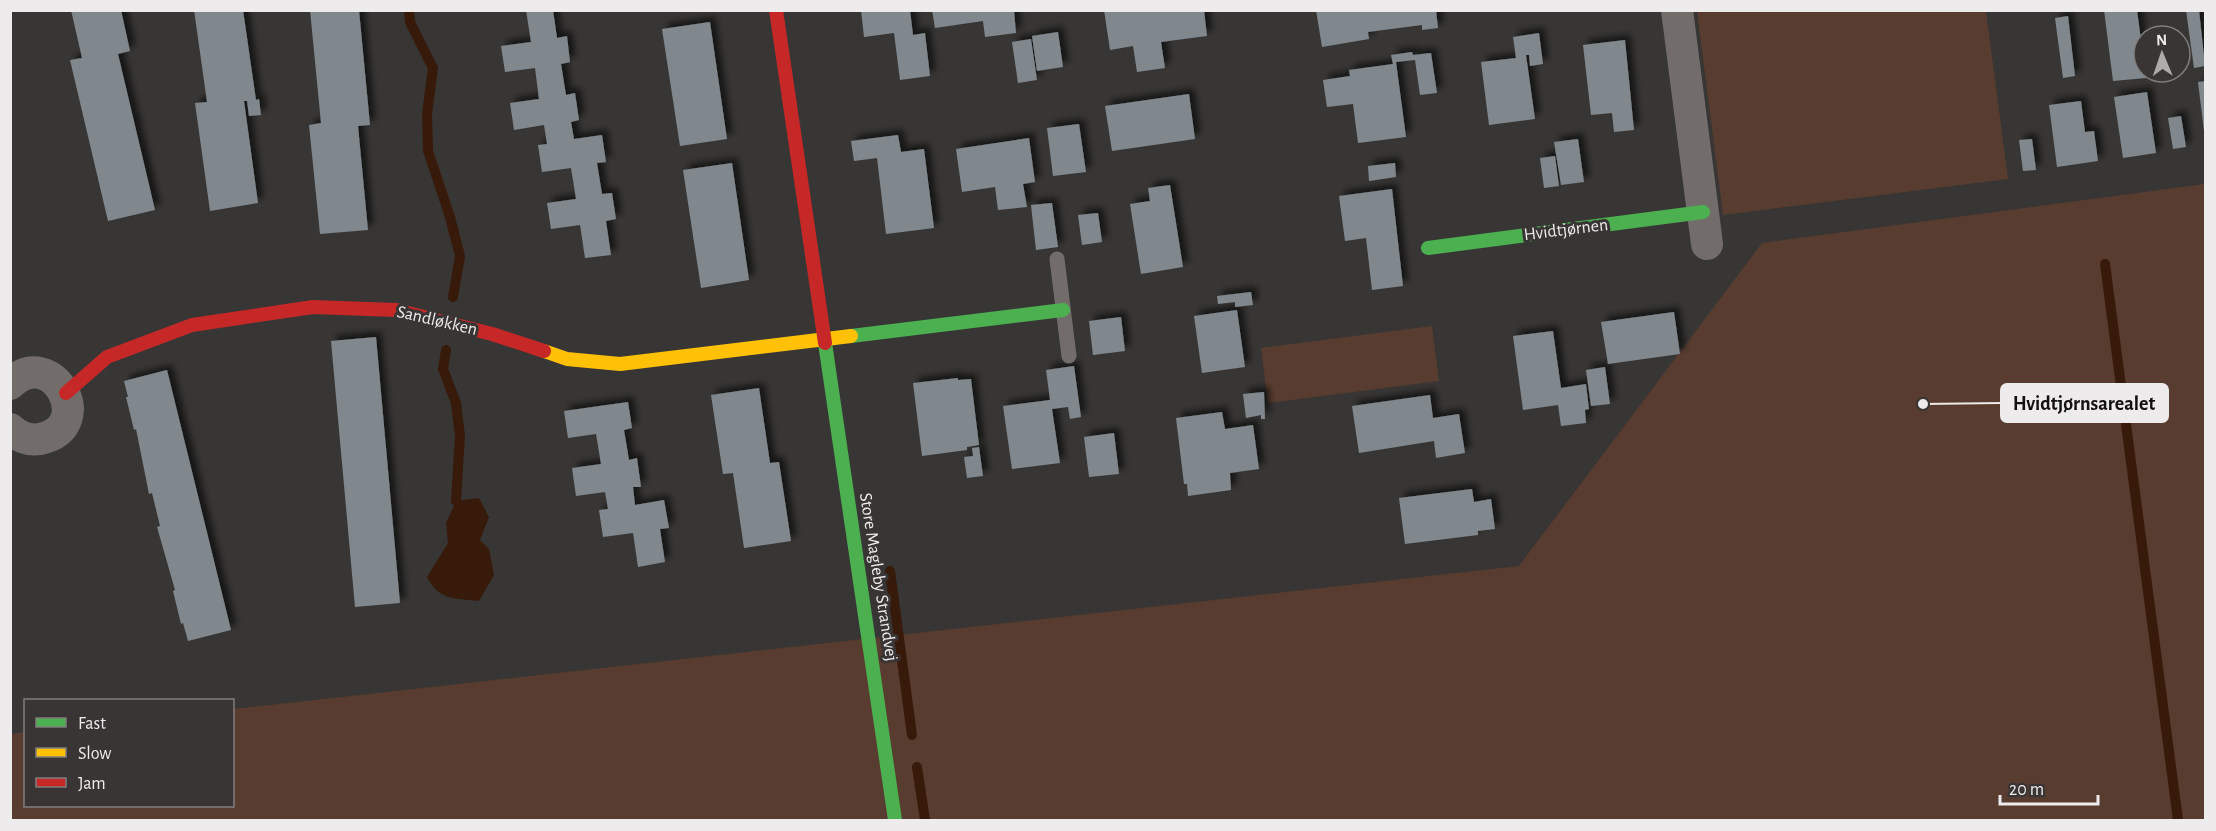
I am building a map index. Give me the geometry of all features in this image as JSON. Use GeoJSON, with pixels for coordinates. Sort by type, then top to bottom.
{"type":"FeatureCollection","features":[{"type":"Feature","properties":{"kind":"street","name":"Store Magleby Strandvej"},"geometry":{"type":"LineString","coordinates":[[776,10],[895,820]]}},
{"type":"Feature","properties":{"kind":"street"},"geometry":{"type":"LineString","coordinates":[[1677,10],[1707,244]]}},
{"type":"Feature","properties":{"kind":"street","name":"Hvidtjørnen"},"geometry":{"type":"LineString","coordinates":[[1428,248],[1703,212]]}},
{"type":"Feature","properties":{"kind":"street","name":"Sandløkken"},"geometry":{"type":"LineString","coordinates":[[66,393],[107,357],[192,325],[312,307],[396,310],[492,334],[567,359],[620,364],[823,339]]}},
{"type":"Feature","properties":{"kind":"street"},"geometry":{"type":"LineString","coordinates":[[823,339],[1064,310]]}},
{"type":"Feature","properties":{"kind":"street"},"geometry":{"type":"LineString","coordinates":[[10,384],[21,375],[40,373],[51,377],[66,393],[69,408],[65,422],[48,437],[36,440],[27,439],[10,429]]}},
{"type":"Feature","properties":{"kind":"lane"},"geometry":{"type":"LineString","coordinates":[[1057,259],[1069,356]]}},
{"type":"Feature","properties":{"kind":"shaded area"},"geometry":{"type":"Polygon","coordinates":[[[1697,11],[1986,11],[2008,179],[1723,215],[1697,11]]]}},
{"type":"Feature","properties":{"kind":"shaded area"},"geometry":{"type":"Polygon","coordinates":[[[2205,184],[2205,820],[11,820],[10,734],[24,732],[24,807],[234,807],[234,709],[1519,566],[1762,243],[2205,184]]]}},
{"type":"Feature","properties":{"kind":"shaded area"},"geometry":{"type":"Polygon","coordinates":[[[1432,326],[1439,381],[1268,403],[1261,348],[1432,326]]]}},
{"type":"Feature","properties":{"kind":"shaded area"},"geometry":{"type":"Polygon","coordinates":[[[479,498],[489,517],[480,540],[489,549],[494,575],[479,601],[448,597],[437,590],[427,577],[448,543],[446,523],[456,501],[479,498]]]}},
{"type":"Feature","properties":{"kind":"building"},"geometry":{"type":"Polygon","coordinates":[[[71,10],[121,10],[130,51],[118,54],[155,210],[108,221],[70,60],[82,58],[71,10]]]}},
{"type":"Feature","properties":{"kind":"building"},"geometry":{"type":"Polygon","coordinates":[[[194,10],[243,10],[256,100],[259,99],[261,115],[249,116],[247,101],[244,101],[258,203],[210,211],[195,103],[207,102],[194,10]]]}},
{"type":"Feature","properties":{"kind":"building"},"geometry":{"type":"Polygon","coordinates":[[[310,10],[359,10],[370,125],[358,126],[368,230],[320,234],[309,125],[321,123],[310,10]]]}},
{"type":"Feature","properties":{"kind":"building"},"geometry":{"type":"Polygon","coordinates":[[[526,10],[553,10],[557,38],[567,36],[570,62],[561,64],[566,95],[575,93],[579,120],[571,122],[574,139],[602,135],[606,162],[597,163],[602,194],[612,193],[616,219],[606,221],[611,255],[585,258],[580,225],[551,229],[547,203],[576,199],[571,168],[542,172],[538,145],[547,144],[544,125],[514,130],[510,103],[539,99],[535,68],[505,72],[501,46],[531,42],[526,10]]]}},
{"type":"Feature","properties":{"kind":"building"},"geometry":{"type":"Polygon","coordinates":[[[861,10],[910,10],[913,35],[925,33],[930,76],[900,80],[894,33],[864,37],[861,10]]]}},
{"type":"Feature","properties":{"kind":"building"},"geometry":{"type":"Polygon","coordinates":[[[932,10],[1014,10],[1016,33],[985,37],[983,21],[935,28],[932,10]]]}},
{"type":"Feature","properties":{"kind":"building"},"geometry":{"type":"Polygon","coordinates":[[[1104,10],[1204,10],[1207,36],[1161,42],[1165,68],[1137,72],[1133,46],[1110,50],[1104,10]]]}},
{"type":"Feature","properties":{"kind":"building"},"geometry":{"type":"Polygon","coordinates":[[[1316,10],[1436,10],[1438,28],[1422,30],[1422,25],[1368,32],[1369,39],[1322,47],[1316,10]]]}},
{"type":"Feature","properties":{"kind":"building"},"geometry":{"type":"Polygon","coordinates":[[[2104,10],[2137,10],[2139,24],[2132,24],[2132,79],[2113,81],[2104,10]]]}},
{"type":"Feature","properties":{"kind":"building"},"geometry":{"type":"Polygon","coordinates":[[[2186,10],[2199,10],[2205,66],[2194,68],[2192,24],[2188,24],[2186,10]]]}},
{"type":"Feature","properties":{"kind":"building"},"geometry":{"type":"Polygon","coordinates":[[[2068,16],[2075,76],[2063,78],[2055,18],[2068,16]]]}},
{"type":"Feature","properties":{"kind":"building"},"geometry":{"type":"Polygon","coordinates":[[[710,22],[727,139],[680,146],[662,29],[710,22]]]}},
{"type":"Feature","properties":{"kind":"building"},"geometry":{"type":"Polygon","coordinates":[[[1058,32],[1063,67],[1037,71],[1032,36],[1058,32]]]}},
{"type":"Feature","properties":{"kind":"building"},"geometry":{"type":"Polygon","coordinates":[[[1539,33],[1543,64],[1530,66],[1529,55],[1526,55],[1535,119],[1489,125],[1481,62],[1516,58],[1513,37],[1539,33]]]}},
{"type":"Feature","properties":{"kind":"building"},"geometry":{"type":"Polygon","coordinates":[[[1031,39],[1037,80],[1018,83],[1012,42],[1031,39]]]}},
{"type":"Feature","properties":{"kind":"building"},"geometry":{"type":"Polygon","coordinates":[[[1625,40],[1634,130],[1614,132],[1612,113],[1591,115],[1583,45],[1625,40]]]}},
{"type":"Feature","properties":{"kind":"building"},"geometry":{"type":"Polygon","coordinates":[[[1412,52],[1413,55],[1431,53],[1437,93],[1420,95],[1415,60],[1396,62],[1406,137],[1358,143],[1353,104],[1327,107],[1323,80],[1350,76],[1349,70],[1393,64],[1391,55],[1412,52]]]}},
{"type":"Feature","properties":{"kind":"building"},"geometry":{"type":"Polygon","coordinates":[[[2206,81],[2206,131],[2204,131],[2198,82],[2206,81]]]}},
{"type":"Feature","properties":{"kind":"building"},"geometry":{"type":"Polygon","coordinates":[[[2147,92],[2156,153],[2123,158],[2114,97],[2147,92]]]}},
{"type":"Feature","properties":{"kind":"building"},"geometry":{"type":"Polygon","coordinates":[[[1189,94],[1195,139],[1112,151],[1105,106],[1189,94]]]}},
{"type":"Feature","properties":{"kind":"building"},"geometry":{"type":"Polygon","coordinates":[[[2081,101],[2085,132],[2094,131],[2098,161],[2057,167],[2049,105],[2081,101]]]}},
{"type":"Feature","properties":{"kind":"building"},"geometry":{"type":"Polygon","coordinates":[[[2181,116],[2186,147],[2173,149],[2168,118],[2181,116]]]}},
{"type":"Feature","properties":{"kind":"building"},"geometry":{"type":"Polygon","coordinates":[[[1079,124],[1086,172],[1053,176],[1047,128],[1079,124]]]}},
{"type":"Feature","properties":{"kind":"building"},"geometry":{"type":"Polygon","coordinates":[[[898,135],[901,152],[924,149],[934,228],[886,234],[877,158],[854,161],[851,141],[898,135]]]}},
{"type":"Feature","properties":{"kind":"building"},"geometry":{"type":"Polygon","coordinates":[[[1029,138],[1035,182],[1023,184],[1027,207],[998,210],[995,187],[962,192],[956,149],[1029,138]]]}},
{"type":"Feature","properties":{"kind":"building"},"geometry":{"type":"Polygon","coordinates":[[[1578,139],[1584,182],[1561,185],[1554,142],[1578,139]]]}},
{"type":"Feature","properties":{"kind":"building"},"geometry":{"type":"Polygon","coordinates":[[[2032,139],[2036,170],[2023,171],[2019,140],[2032,139]]]}},
{"type":"Feature","properties":{"kind":"building"},"geometry":{"type":"Polygon","coordinates":[[[1555,156],[1559,186],[1544,188],[1540,158],[1555,156]]]}},
{"type":"Feature","properties":{"kind":"building"},"geometry":{"type":"Polygon","coordinates":[[[732,163],[749,280],[701,288],[683,170],[732,163]]]}},
{"type":"Feature","properties":{"kind":"building"},"geometry":{"type":"Polygon","coordinates":[[[1395,163],[1396,177],[1369,181],[1368,166],[1395,163]]]}},
{"type":"Feature","properties":{"kind":"building"},"geometry":{"type":"Polygon","coordinates":[[[1170,185],[1183,267],[1141,274],[1130,204],[1150,201],[1148,188],[1170,185]]]}},
{"type":"Feature","properties":{"kind":"building"},"geometry":{"type":"Polygon","coordinates":[[[1392,189],[1403,286],[1372,290],[1366,238],[1345,241],[1339,196],[1392,189]]]}},
{"type":"Feature","properties":{"kind":"building"},"geometry":{"type":"Polygon","coordinates":[[[1052,203],[1058,247],[1036,250],[1031,205],[1052,203]]]}},
{"type":"Feature","properties":{"kind":"building"},"geometry":{"type":"Polygon","coordinates":[[[1098,213],[1102,242],[1082,245],[1078,215],[1098,213]]]}},
{"type":"Feature","properties":{"kind":"building"},"geometry":{"type":"Polygon","coordinates":[[[1251,292],[1253,305],[1235,307],[1235,302],[1218,304],[1217,296],[1251,292]]]}},
{"type":"Feature","properties":{"kind":"building"},"geometry":{"type":"Polygon","coordinates":[[[1237,310],[1245,367],[1202,373],[1194,316],[1237,310]]]}},
{"type":"Feature","properties":{"kind":"building"},"geometry":{"type":"Polygon","coordinates":[[[1674,312],[1680,354],[1608,364],[1601,322],[1674,312]]]}},
{"type":"Feature","properties":{"kind":"building"},"geometry":{"type":"Polygon","coordinates":[[[1121,317],[1125,351],[1093,355],[1089,321],[1121,317]]]}},
{"type":"Feature","properties":{"kind":"building"},"geometry":{"type":"Polygon","coordinates":[[[1553,331],[1561,388],[1586,384],[1589,409],[1585,410],[1586,423],[1561,426],[1558,405],[1523,410],[1513,336],[1553,331]]]}},
{"type":"Feature","properties":{"kind":"building"},"geometry":{"type":"Polygon","coordinates":[[[376,337],[400,603],[355,607],[331,341],[376,337]]]}},
{"type":"Feature","properties":{"kind":"building"},"geometry":{"type":"Polygon","coordinates":[[[1074,366],[1081,417],[1070,419],[1068,407],[1052,409],[1060,463],[1012,469],[1003,406],[1050,400],[1046,370],[1074,366]]]}},
{"type":"Feature","properties":{"kind":"building"},"geometry":{"type":"Polygon","coordinates":[[[1605,367],[1610,404],[1591,406],[1586,370],[1605,367]]]}},
{"type":"Feature","properties":{"kind":"building"},"geometry":{"type":"Polygon","coordinates":[[[167,370],[231,630],[188,641],[183,623],[181,624],[173,591],[175,590],[157,527],[160,526],[152,493],[149,494],[124,381],[167,370]]]}},
{"type":"Feature","properties":{"kind":"building"},"geometry":{"type":"Polygon","coordinates":[[[958,378],[958,380],[971,379],[979,445],[967,447],[967,450],[922,456],[913,383],[958,378]]]}},
{"type":"Feature","properties":{"kind":"building"},"geometry":{"type":"Polygon","coordinates":[[[759,388],[770,463],[779,462],[791,541],[744,548],[733,473],[723,474],[711,395],[759,388]]]}},
{"type":"Feature","properties":{"kind":"building"},"geometry":{"type":"Polygon","coordinates":[[[1264,392],[1265,419],[1261,419],[1261,415],[1246,418],[1243,394],[1264,392]]]}},
{"type":"Feature","properties":{"kind":"building"},"geometry":{"type":"Polygon","coordinates":[[[1430,395],[1433,418],[1459,414],[1465,453],[1436,458],[1434,441],[1359,453],[1352,406],[1430,395]]]}},
{"type":"Feature","properties":{"kind":"building"},"geometry":{"type":"Polygon","coordinates":[[[628,402],[632,428],[624,430],[629,460],[637,458],[641,487],[633,487],[635,505],[664,500],[669,528],[660,529],[665,562],[638,567],[633,533],[603,537],[599,510],[608,509],[605,492],[576,496],[572,468],[601,464],[596,434],[568,438],[564,411],[628,402]]]}},
{"type":"Feature","properties":{"kind":"building"},"geometry":{"type":"Polygon","coordinates":[[[1222,412],[1225,429],[1253,425],[1259,469],[1230,473],[1231,490],[1188,496],[1187,484],[1184,484],[1176,418],[1222,412]]]}},
{"type":"Feature","properties":{"kind":"building"},"geometry":{"type":"Polygon","coordinates":[[[1114,433],[1119,474],[1089,477],[1084,437],[1114,433]]]}},
{"type":"Feature","properties":{"kind":"building"},"geometry":{"type":"Polygon","coordinates":[[[979,447],[983,476],[967,478],[964,457],[973,456],[972,448],[979,447]]]}},
{"type":"Feature","properties":{"kind":"building"},"geometry":{"type":"Polygon","coordinates":[[[1472,489],[1474,502],[1491,499],[1495,529],[1478,531],[1478,535],[1405,544],[1399,498],[1472,489]]]}},
{"type":"Feature","properties":{"kind":"waterway"},"geometry":{"type":"LineString","coordinates":[[409,10],[410,22],[433,68],[427,114],[428,151],[450,217],[460,256],[453,297]]}},
{"type":"Feature","properties":{"kind":"waterway"},"geometry":{"type":"LineString","coordinates":[[2105,264],[2178,820]]}},
{"type":"Feature","properties":{"kind":"waterway"},"geometry":{"type":"LineString","coordinates":[[446,350],[443,369],[456,403],[460,436],[456,501]]}},
{"type":"Feature","properties":{"kind":"waterway"},"geometry":{"type":"LineString","coordinates":[[890,571],[912,735]]}},
{"type":"Feature","properties":{"kind":"waterway"},"geometry":{"type":"LineString","coordinates":[[917,767],[925,820]]}},
{"type":"Feature","properties":{"kind":"traffic: fast"},"geometry":{"type":"LineString","coordinates":[[1428,248],[1703,212]]}},
{"type":"Feature","properties":{"kind":"traffic: fast"},"geometry":{"type":"LineString","coordinates":[[851,336],[1063,310]]}},
{"type":"Feature","properties":{"kind":"traffic: fast"},"geometry":{"type":"LineString","coordinates":[[825,343],[895,820]]}},
{"type":"Feature","properties":{"kind":"traffic: slow"},"geometry":{"type":"LineString","coordinates":[[544,351],[567,359],[620,364],[851,336]]}},
{"type":"Feature","properties":{"kind":"traffic: jam"},"geometry":{"type":"LineString","coordinates":[[776,10],[825,343]]}},
{"type":"Feature","properties":{"kind":"traffic: jam"},"geometry":{"type":"LineString","coordinates":[[66,393],[107,357],[192,325],[313,307],[396,310],[492,334],[544,351]]}},
{"type":"Feature","properties":{"kind":"place","name":"Hvidtjørnsarealet"},"geometry":{"type":"Point","coordinates":[1923,404]}}]}
